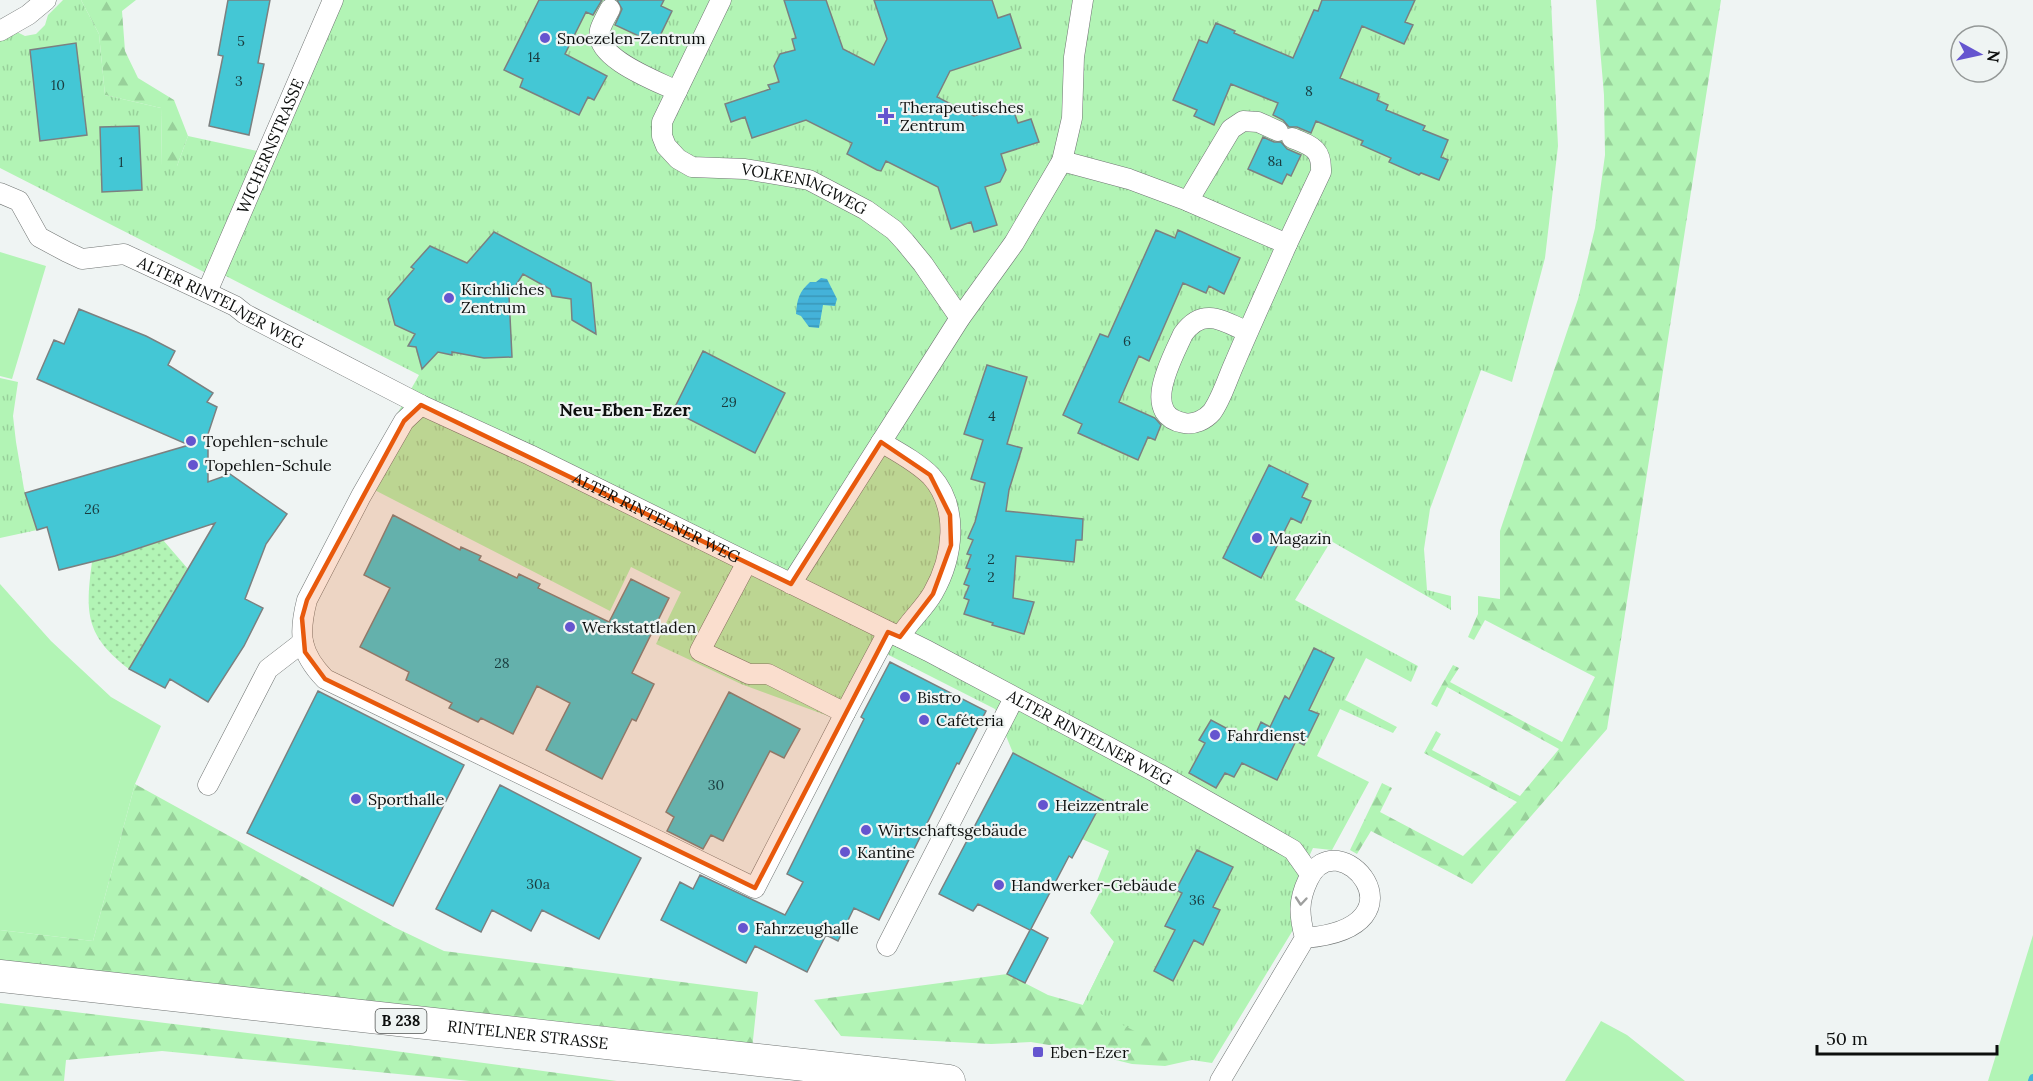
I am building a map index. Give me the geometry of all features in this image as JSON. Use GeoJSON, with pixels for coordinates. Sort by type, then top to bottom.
{"type":"FeatureCollection","features":[{"type":"Feature","properties":{"kind":"main road","name":"RINTELNER STRASSE"},"geometry":{"type":"LineString","coordinates":[[0,976],[949,1081]]}},
{"type":"Feature","properties":{"kind":"street"},"geometry":{"type":"LineString","coordinates":[[0,31],[28,15],[46,0]]}},
{"type":"Feature","properties":{"kind":"street","name":"WICHERNSTRASSE"},"geometry":{"type":"LineString","coordinates":[[207,292],[333,0]]}},
{"type":"Feature","properties":{"kind":"street","name":"VOLKENINGWEG"},"geometry":{"type":"LineString","coordinates":[[721,0],[662,122],[662,136],[666,146],[678,159],[692,167],[779,173],[808,180],[834,191],[894,230],[923,264],[960,318]]}},
{"type":"Feature","properties":{"kind":"street"},"geometry":{"type":"LineString","coordinates":[[791,584],[960,318],[1014,243],[1062,161],[1072,118],[1074,57],[1083,0]]}},
{"type":"Feature","properties":{"kind":"street"},"geometry":{"type":"LineString","coordinates":[[610,9],[600,31],[601,42],[607,52],[626,66],[677,91]]}},
{"type":"Feature","properties":{"kind":"street"},"geometry":{"type":"LineString","coordinates":[[1188,201],[1231,129],[1243,121],[1258,122],[1315,148],[1321,160],[1321,172],[1214,409],[1208,416],[1192,424],[1183,423],[1167,414],[1162,407],[1160,389],[1183,334],[1189,326],[1197,320],[1216,318],[1248,332]]}},
{"type":"Feature","properties":{"kind":"street"},"geometry":{"type":"LineString","coordinates":[[1062,161],[1129,179],[1188,201],[1287,244]]}},
{"type":"Feature","properties":{"kind":"street","name":"ALTER RINTELNER WEG"},"geometry":{"type":"LineString","coordinates":[[0,193],[19,201],[39,237],[67,252],[82,259],[124,254],[207,292],[421,405],[491,436],[894,634],[1159,774],[1274,839],[1293,850],[1310,874]]}},
{"type":"Feature","properties":{"kind":"street"},"geometry":{"type":"LineString","coordinates":[[421,405],[404,421],[361,496],[307,600],[302,618],[303,642],[312,665],[325,680],[756,888],[845,713],[894,634],[907,625],[933,594],[943,572],[951,544],[950,515],[942,492],[930,476],[908,458],[881,442]]}},
{"type":"Feature","properties":{"kind":"street"},"geometry":{"type":"LineString","coordinates":[[747,562],[700,651],[750,674],[768,674],[845,713]]}},
{"type":"Feature","properties":{"kind":"street"},"geometry":{"type":"LineString","coordinates":[[208,785],[268,669],[303,642]]}},
{"type":"Feature","properties":{"kind":"street"},"geometry":{"type":"LineString","coordinates":[[887,946],[1014,698]]}},
{"type":"Feature","properties":{"kind":"street"},"geometry":{"type":"LineString","coordinates":[[1220,1081],[1305,938],[1300,920],[1300,896],[1310,874],[1319,865],[1330,862],[1344,863],[1355,868],[1365,877],[1370,887],[1371,897],[1365,915],[1350,927],[1326,936],[1305,938]]}},
{"type":"Feature","properties":{"kind":"highlighted area"},"geometry":{"type":"Polygon","coordinates":[[[421,405],[791,584],[881,442],[930,475],[950,515],[951,545],[933,594],[900,637],[888,632],[755,888],[325,679],[305,652],[302,618],[307,600],[404,421],[421,405]]]}},
{"type":"Feature","properties":{"kind":"green space"},"geometry":{"type":"Polygon","coordinates":[[[63,0],[81,0],[99,34],[105,95],[161,108],[162,166],[177,166],[188,136],[262,152],[212,272],[204,272],[0,168],[0,39],[15,31],[25,36],[36,34],[45,25],[48,15],[63,0]]]}},
{"type":"Feature","properties":{"kind":"green space"},"geometry":{"type":"Polygon","coordinates":[[[81,0],[136,0],[122,11],[125,51],[138,78],[174,100],[188,136],[177,166],[162,166],[161,108],[105,95],[99,34],[81,0]]]}},
{"type":"Feature","properties":{"kind":"green space"},"geometry":{"type":"Polygon","coordinates":[[[339,0],[1551,0],[1558,146],[1545,258],[1512,382],[1481,370],[1430,509],[1424,549],[1427,590],[1451,596],[1451,610],[1331,541],[1295,600],[1418,666],[1411,682],[1366,658],[1345,700],[1397,727],[1393,733],[1340,709],[1317,756],[1369,782],[1332,850],[1313,848],[1295,887],[1293,930],[1212,1063],[1192,1060],[1083,1005],[1114,942],[1090,913],[1101,890],[1097,881],[1109,851],[1082,839],[1102,800],[1013,753],[995,709],[871,646],[831,717],[741,684],[656,644],[681,592],[631,567],[610,611],[359,482],[419,375],[222,274],[339,0]]]}},
{"type":"Feature","properties":{"kind":"green space"},"geometry":{"type":"Polygon","coordinates":[[[1596,0],[1721,0],[1607,729],[1472,884],[1371,831],[1357,854],[1350,850],[1382,783],[1392,788],[1380,812],[1463,856],[1517,802],[1424,753],[1436,731],[1441,734],[1432,750],[1520,796],[1559,749],[1447,687],[1437,707],[1431,704],[1453,665],[1459,668],[1450,682],[1562,742],[1595,677],[1485,620],[1474,640],[1468,637],[1478,614],[1478,596],[1500,599],[1500,531],[1578,299],[1595,228],[1605,155],[1604,95],[1596,0]]]}},
{"type":"Feature","properties":{"kind":"green space"},"geometry":{"type":"Polygon","coordinates":[[[0,252],[46,266],[12,379],[0,376],[0,252]]]}},
{"type":"Feature","properties":{"kind":"green space"},"geometry":{"type":"Polygon","coordinates":[[[0,378],[18,382],[13,416],[16,442],[24,489],[37,530],[0,538],[0,378]]]}},
{"type":"Feature","properties":{"kind":"green space"},"geometry":{"type":"Polygon","coordinates":[[[109,528],[134,550],[163,540],[188,569],[129,669],[104,646],[92,623],[89,610],[92,562],[116,556],[109,528]]]}},
{"type":"Feature","properties":{"kind":"green space"},"geometry":{"type":"Polygon","coordinates":[[[0,584],[51,641],[111,697],[161,726],[135,784],[93,941],[0,930],[0,584]]]}},
{"type":"Feature","properties":{"kind":"green space"},"geometry":{"type":"Polygon","coordinates":[[[135,784],[394,927],[444,951],[758,992],[751,1059],[0,962],[0,930],[93,941],[135,784]]]}},
{"type":"Feature","properties":{"kind":"green space"},"geometry":{"type":"Polygon","coordinates":[[[2033,935],[2033,1081],[1988,1081],[2033,935]]]}},
{"type":"Feature","properties":{"kind":"green space"},"geometry":{"type":"Polygon","coordinates":[[[1114,942],[1221,1004],[1192,1060],[1165,1066],[1132,1064],[1031,1042],[991,1044],[841,1036],[814,1000],[1007,974],[1048,995],[1083,1005],[1114,942]]]}},
{"type":"Feature","properties":{"kind":"green space"},"geometry":{"type":"Polygon","coordinates":[[[0,1003],[380,1049],[617,1081],[470,1081],[162,1051],[66,1060],[64,1081],[0,1081],[0,1003]]]}},
{"type":"Feature","properties":{"kind":"green space"},"geometry":{"type":"Polygon","coordinates":[[[1601,1021],[1627,1035],[1685,1081],[1565,1081],[1601,1021]]]}},
{"type":"Feature","properties":{"kind":"water"},"geometry":{"type":"Polygon","coordinates":[[[821,278],[827,279],[837,299],[835,306],[823,305],[819,328],[809,327],[801,316],[796,314],[798,300],[803,289],[810,282],[816,282],[821,278]]]}},
{"type":"Feature","properties":{"kind":"building"},"geometry":{"type":"Polygon","coordinates":[[[228,0],[270,0],[258,63],[264,64],[249,135],[209,126],[223,56],[218,55],[228,0]]]}},
{"type":"Feature","properties":{"kind":"building"},"geometry":{"type":"Polygon","coordinates":[[[539,0],[602,0],[593,15],[586,12],[565,54],[607,76],[594,100],[588,97],[579,115],[520,87],[523,79],[504,70],[539,0]]]}},
{"type":"Feature","properties":{"kind":"building"},"geometry":{"type":"Polygon","coordinates":[[[617,0],[664,0],[661,6],[672,11],[656,44],[615,25],[622,9],[617,0]]]}},
{"type":"Feature","properties":{"kind":"building","name":"Therapeutisches Zentrum"},"geometry":{"type":"Polygon","coordinates":[[[784,0],[826,0],[843,49],[874,65],[887,39],[874,0],[992,0],[998,18],[1010,14],[1021,48],[950,71],[937,97],[974,116],[1011,104],[1018,123],[1031,119],[1039,142],[1001,154],[1006,170],[1000,182],[985,187],[997,225],[974,232],[971,222],[951,229],[938,187],[886,161],[881,171],[877,170],[847,154],[852,143],[806,120],[752,138],[745,117],[731,122],[725,104],[770,89],[768,85],[779,82],[774,66],[780,54],[795,50],[792,39],[796,38],[784,0]]]}},
{"type":"Feature","properties":{"kind":"building"},"geometry":{"type":"Polygon","coordinates":[[[1322,0],[1415,0],[1405,22],[1413,25],[1404,44],[1362,26],[1340,78],[1379,94],[1377,100],[1388,105],[1386,110],[1425,126],[1423,130],[1448,140],[1441,157],[1448,160],[1439,180],[1421,173],[1419,175],[1389,162],[1391,158],[1361,145],[1363,141],[1316,121],[1311,133],[1297,127],[1289,127],[1283,120],[1273,115],[1278,103],[1231,84],[1214,125],[1194,116],[1197,110],[1173,100],[1199,40],[1207,43],[1216,23],[1293,58],[1314,10],[1318,11],[1322,0]]]}},
{"type":"Feature","properties":{"kind":"building"},"geometry":{"type":"Polygon","coordinates":[[[76,43],[87,135],[40,141],[30,50],[76,43]]]}},
{"type":"Feature","properties":{"kind":"building"},"geometry":{"type":"Polygon","coordinates":[[[139,126],[142,190],[102,192],[100,127],[139,126]]]}},
{"type":"Feature","properties":{"kind":"building"},"geometry":{"type":"Polygon","coordinates":[[[1263,137],[1274,142],[1281,142],[1287,149],[1301,155],[1291,176],[1287,174],[1282,184],[1248,169],[1263,137]]]}},
{"type":"Feature","properties":{"kind":"building"},"geometry":{"type":"Polygon","coordinates":[[[1156,230],[1175,238],[1178,230],[1240,258],[1224,294],[1209,286],[1206,293],[1183,283],[1149,361],[1139,356],[1119,402],[1155,418],[1161,425],[1155,440],[1148,437],[1138,460],[1078,433],[1082,424],[1063,415],[1100,334],[1108,337],[1156,230]]]}},
{"type":"Feature","properties":{"kind":"building","name":"Kirchliches Zentrum"},"geometry":{"type":"Polygon","coordinates":[[[494,232],[591,283],[596,334],[572,320],[571,299],[552,296],[550,289],[523,274],[509,296],[512,357],[484,358],[452,352],[452,355],[438,352],[422,369],[416,347],[408,346],[415,334],[395,325],[388,299],[414,269],[411,267],[430,246],[467,263],[494,232]]]}},
{"type":"Feature","properties":{"kind":"building"},"geometry":{"type":"Polygon","coordinates":[[[79,309],[146,336],[175,351],[168,365],[213,393],[207,402],[217,407],[208,434],[208,482],[230,474],[287,514],[266,544],[245,599],[263,608],[244,646],[208,702],[170,679],[165,688],[129,669],[215,523],[115,556],[59,570],[47,527],[37,530],[25,493],[189,445],[37,379],[54,340],[64,344],[79,309]]]}},
{"type":"Feature","properties":{"kind":"building"},"geometry":{"type":"Polygon","coordinates":[[[703,351],[785,393],[755,453],[673,411],[703,351]]]}},
{"type":"Feature","properties":{"kind":"building"},"geometry":{"type":"Polygon","coordinates":[[[987,365],[1027,377],[1007,444],[1022,448],[1009,490],[1006,511],[1083,519],[1082,540],[1076,540],[1074,562],[1016,556],[1013,598],[1034,602],[1024,634],[964,614],[969,600],[964,598],[969,586],[964,584],[970,569],[966,568],[971,555],[967,554],[973,540],[968,538],[975,522],[985,483],[971,479],[983,440],[964,434],[987,365]]]}},
{"type":"Feature","properties":{"kind":"building","name":"Magazin"},"geometry":{"type":"Polygon","coordinates":[[[1269,465],[1308,484],[1302,497],[1311,501],[1301,523],[1291,518],[1261,578],[1223,558],[1269,465]]]}},
{"type":"Feature","properties":{"kind":"building"},"geometry":{"type":"Polygon","coordinates":[[[393,515],[460,550],[461,547],[481,556],[479,560],[517,578],[519,574],[540,584],[538,588],[609,622],[631,579],[669,598],[632,673],[654,684],[636,721],[632,719],[602,779],[546,750],[570,703],[537,686],[513,734],[481,718],[478,722],[449,708],[452,703],[406,680],[409,672],[360,647],[390,588],[364,575],[393,515]]]}},
{"type":"Feature","properties":{"kind":"building"},"geometry":{"type":"Polygon","coordinates":[[[1314,648],[1334,658],[1309,710],[1319,714],[1304,745],[1296,741],[1277,780],[1242,763],[1234,777],[1225,773],[1216,788],[1189,773],[1205,743],[1199,740],[1211,720],[1252,742],[1261,722],[1270,727],[1285,696],[1289,699],[1314,648]]]}},
{"type":"Feature","properties":{"kind":"building"},"geometry":{"type":"Polygon","coordinates":[[[890,662],[986,711],[959,764],[957,763],[879,920],[854,908],[838,941],[826,935],[807,972],[755,946],[746,963],[661,920],[680,882],[693,889],[700,875],[785,915],[803,882],[787,874],[864,719],[861,717],[890,662]]]}},
{"type":"Feature","properties":{"kind":"building","name":"Sporthalle"},"geometry":{"type":"Polygon","coordinates":[[[318,691],[464,765],[393,906],[247,833],[318,691]]]}},
{"type":"Feature","properties":{"kind":"building"},"geometry":{"type":"Polygon","coordinates":[[[729,692],[800,729],[784,758],[770,751],[723,841],[711,835],[703,849],[667,831],[674,817],[666,812],[729,692]]]}},
{"type":"Feature","properties":{"kind":"building"},"geometry":{"type":"Polygon","coordinates":[[[1013,753],[1103,800],[1072,858],[1069,856],[1031,929],[1048,938],[1025,983],[1007,974],[1030,930],[978,904],[973,911],[939,894],[1013,753]]]}},
{"type":"Feature","properties":{"kind":"building"},"geometry":{"type":"Polygon","coordinates":[[[500,785],[641,858],[599,939],[542,910],[531,931],[492,910],[481,932],[436,909],[500,785]]]}},
{"type":"Feature","properties":{"kind":"building"},"geometry":{"type":"Polygon","coordinates":[[[1197,850],[1233,867],[1213,907],[1220,910],[1203,945],[1194,940],[1173,981],[1154,971],[1175,930],[1165,926],[1182,893],[1176,890],[1197,850]]]}},
{"type":"Feature","properties":{"kind":"place","name":"Snoezelen-Zentrum"},"geometry":{"type":"Point","coordinates":[545,38]}},
{"type":"Feature","properties":{"kind":"place","name":"Therapeutisches Zentrum"},"geometry":{"type":"Point","coordinates":[886,116]}},
{"type":"Feature","properties":{"kind":"place","name":"Kirchliches Zentrum"},"geometry":{"type":"Point","coordinates":[449,298]}},
{"type":"Feature","properties":{"kind":"place","name":"Topehlen-schule"},"geometry":{"type":"Point","coordinates":[191,441]}},
{"type":"Feature","properties":{"kind":"place","name":"Topehlen-Schule"},"geometry":{"type":"Point","coordinates":[193,465]}},
{"type":"Feature","properties":{"kind":"place","name":"Magazin"},"geometry":{"type":"Point","coordinates":[1257,538]}},
{"type":"Feature","properties":{"kind":"place","name":"Werkstattladen"},"geometry":{"type":"Point","coordinates":[570,627]}},
{"type":"Feature","properties":{"kind":"place","name":"Bistro"},"geometry":{"type":"Point","coordinates":[905,697]}},
{"type":"Feature","properties":{"kind":"place","name":"Caféteria"},"geometry":{"type":"Point","coordinates":[924,720]}},
{"type":"Feature","properties":{"kind":"place","name":"Fahrdienst"},"geometry":{"type":"Point","coordinates":[1215,735]}},
{"type":"Feature","properties":{"kind":"place","name":"Sporthalle"},"geometry":{"type":"Point","coordinates":[356,799]}},
{"type":"Feature","properties":{"kind":"place","name":"Heizzentrale"},"geometry":{"type":"Point","coordinates":[1043,805]}},
{"type":"Feature","properties":{"kind":"place","name":"Wirtschaftsgebäude"},"geometry":{"type":"Point","coordinates":[866,830]}},
{"type":"Feature","properties":{"kind":"place","name":"Kantine"},"geometry":{"type":"Point","coordinates":[845,852]}},
{"type":"Feature","properties":{"kind":"place","name":"Handwerker-Gebäude"},"geometry":{"type":"Point","coordinates":[999,885]}},
{"type":"Feature","properties":{"kind":"place","name":"Fahrzeughalle"},"geometry":{"type":"Point","coordinates":[743,928]}},
{"type":"Feature","properties":{"kind":"place","name":"Eben-Ezer"},"geometry":{"type":"Point","coordinates":[1038,1052]}},
{"type":"Feature","properties":{"kind":"district","name":"Neu-Eben-Ezer"},"geometry":{"type":"Point","coordinates":[625,410]}}]}
